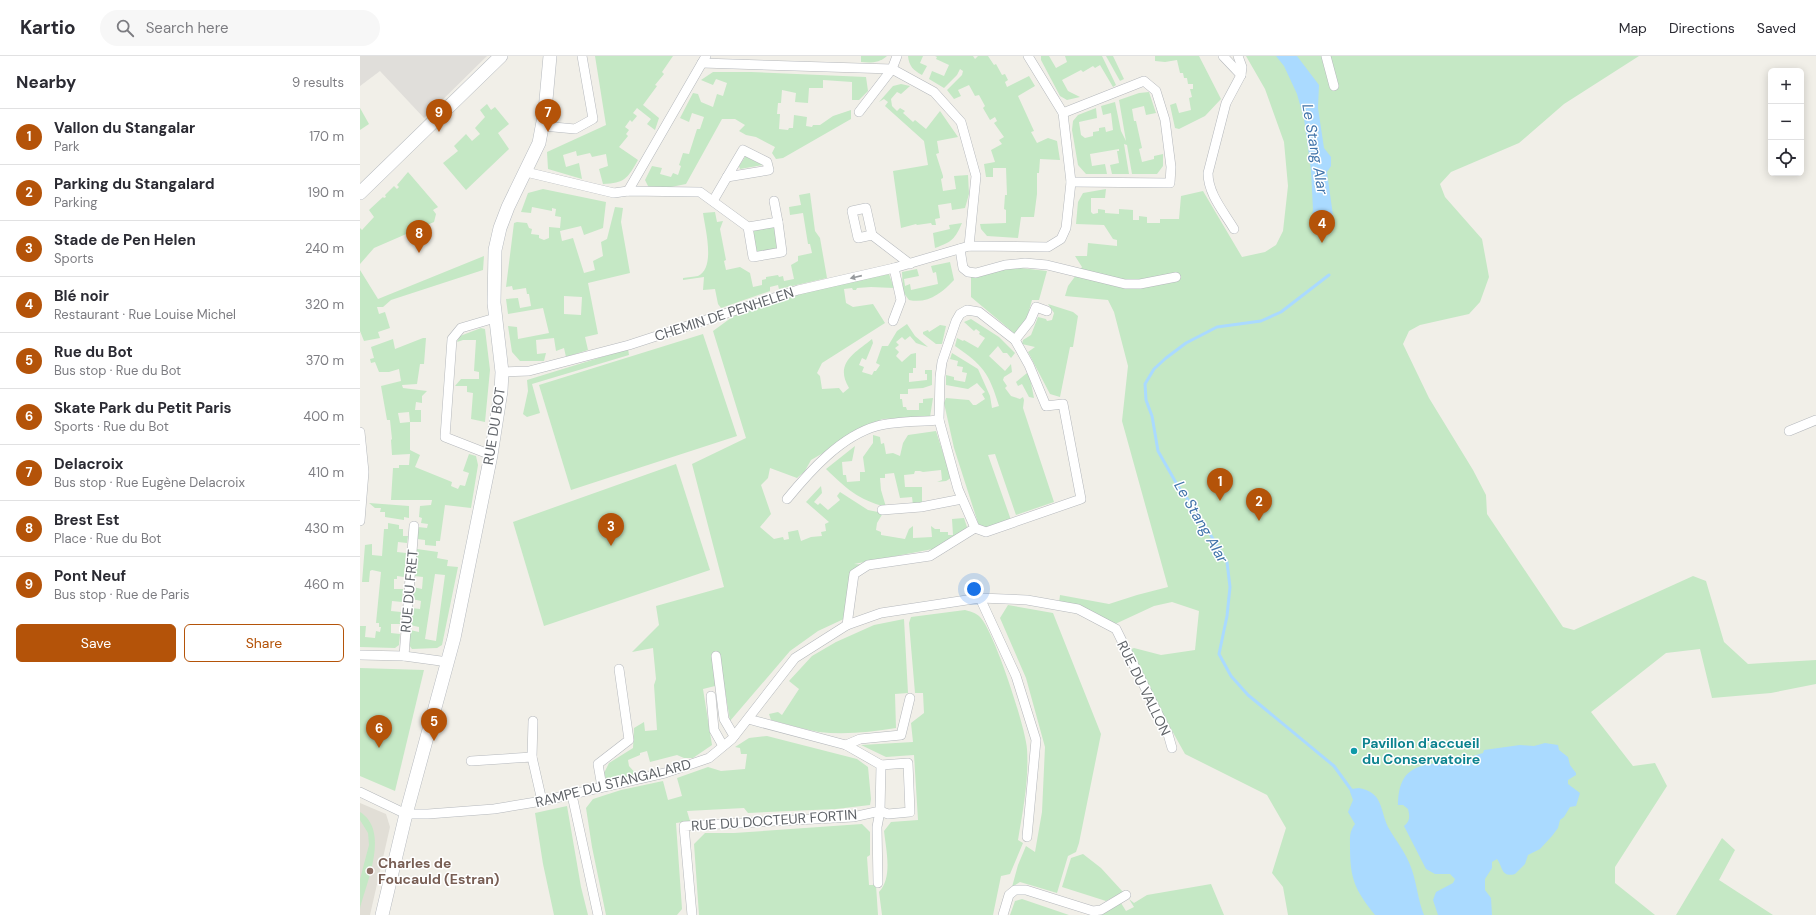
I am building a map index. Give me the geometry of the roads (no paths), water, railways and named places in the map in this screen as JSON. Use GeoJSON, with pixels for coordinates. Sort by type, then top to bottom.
{"type":"FeatureCollection","features":[{"type":"Feature","properties":{"kind":"street"},"geometry":{"type":"LineString","coordinates":[[360,193],[501,56]]}},
{"type":"Feature","properties":{"kind":"street","name":"RUE DU BOT"},"geometry":{"type":"LineString","coordinates":[[382,915],[406,814],[448,662],[491,455],[501,390],[502,372],[494,303],[495,250],[500,228],[508,207],[539,143],[544,126],[550,56]]}},
{"type":"Feature","properties":{"kind":"street"},"geometry":{"type":"LineString","coordinates":[[544,126],[575,129],[592,118],[582,56]]}},
{"type":"Feature","properties":{"kind":"street"},"geometry":{"type":"LineString","coordinates":[[858,112],[892,69],[897,56]]}},
{"type":"Feature","properties":{"kind":"street"},"geometry":{"type":"LineString","coordinates":[[1028,56],[1063,113],[1071,182],[1170,183],[1171,167],[1165,120],[1156,91],[1144,81],[1063,113]]}},
{"type":"Feature","properties":{"kind":"street"},"geometry":{"type":"LineString","coordinates":[[1223,56],[1241,75]]}},
{"type":"Feature","properties":{"kind":"street"},"geometry":{"type":"LineString","coordinates":[[1234,229],[1212,192],[1208,182],[1208,173],[1226,103],[1241,75],[1242,66],[1238,56]]}},
{"type":"Feature","properties":{"kind":"street"},"geometry":{"type":"LineString","coordinates":[[1326,56],[1334,86]]}},
{"type":"Feature","properties":{"kind":"street"},"geometry":{"type":"LineString","coordinates":[[628,191],[704,59],[892,69],[934,92],[961,122],[976,176],[970,246]]}},
{"type":"Feature","properties":{"kind":"street"},"geometry":{"type":"LineString","coordinates":[[526,172],[614,193],[628,191],[700,192],[748,227],[753,257],[782,252],[774,200]]}},
{"type":"Feature","properties":{"kind":"street"},"geometry":{"type":"LineString","coordinates":[[713,201],[727,177]]}},
{"type":"Feature","properties":{"kind":"street","name":"CHEMIN DE PENHELEN"},"geometry":{"type":"LineString","coordinates":[[502,372],[529,371],[629,345],[798,290],[910,264],[970,246],[1048,247],[1061,240],[1066,228],[1071,182]]}},
{"type":"Feature","properties":{"kind":"street"},"geometry":{"type":"LineString","coordinates":[[748,227],[778,222]]}},
{"type":"Feature","properties":{"kind":"street"},"geometry":{"type":"LineString","coordinates":[[872,235],[910,264]]}},
{"type":"Feature","properties":{"kind":"street"},"geometry":{"type":"LineString","coordinates":[[960,249],[963,268],[968,272],[976,273],[1005,265],[1025,264],[1047,265],[1125,284],[1140,284],[1176,277]]}},
{"type":"Feature","properties":{"kind":"street"},"geometry":{"type":"LineString","coordinates":[[893,321],[901,300],[894,268]]}},
{"type":"Feature","properties":{"kind":"street"},"geometry":{"type":"LineString","coordinates":[[1015,340],[1030,321],[1036,307],[1047,311]]}},
{"type":"Feature","properties":{"kind":"street"},"geometry":{"type":"LineString","coordinates":[[967,310],[979,312],[1015,340],[1029,365],[1046,406],[1063,404],[1081,499],[986,532],[974,528],[962,499],[939,420],[940,377],[942,362],[956,321],[960,314],[967,310]]}},
{"type":"Feature","properties":{"kind":"street"},"geometry":{"type":"LineString","coordinates":[[491,455],[445,437],[452,339],[461,328],[495,318]]}},
{"type":"Feature","properties":{"kind":"street"},"geometry":{"type":"LineString","coordinates":[[787,499],[804,479],[840,446],[863,431],[878,426],[939,420]]}},
{"type":"Feature","properties":{"kind":"street"},"geometry":{"type":"LineString","coordinates":[[1789,432],[1816,420]]}},
{"type":"Feature","properties":{"kind":"street"},"geometry":{"type":"LineString","coordinates":[[360,432],[364,472],[360,522]]}},
{"type":"Feature","properties":{"kind":"street"},"geometry":{"type":"LineString","coordinates":[[882,510],[921,507],[962,499]]}},
{"type":"Feature","properties":{"kind":"street","name":"RUE DU FRET"},"geometry":{"type":"LineString","coordinates":[[404,656],[414,526]]}},
{"type":"Feature","properties":{"kind":"street"},"geometry":{"type":"LineString","coordinates":[[847,624],[854,574],[868,565],[930,556],[974,528]]}},
{"type":"Feature","properties":{"kind":"street"},"geometry":{"type":"LineString","coordinates":[[980,598],[1016,676],[1036,740],[1027,837]]}},
{"type":"Feature","properties":{"kind":"street","name":"RAMPE DU STANGALARD"},"geometry":{"type":"LineString","coordinates":[[406,814],[494,810],[572,795],[665,773],[709,758],[734,736],[795,658],[847,624],[881,613],[980,598],[1027,600],[1078,609],[1116,629]]}},
{"type":"Feature","properties":{"kind":"street","name":"RUE DU VALLON"},"geometry":{"type":"LineString","coordinates":[[1116,629],[1168,734],[1172,748]]}},
{"type":"Feature","properties":{"kind":"street"},"geometry":{"type":"LineString","coordinates":[[360,656],[404,656],[448,662]]}},
{"type":"Feature","properties":{"kind":"street"},"geometry":{"type":"LineString","coordinates":[[716,656],[724,719],[734,736]]}},
{"type":"Feature","properties":{"kind":"street"},"geometry":{"type":"LineString","coordinates":[[602,787],[598,764],[629,740],[619,669]]}},
{"type":"Feature","properties":{"kind":"street"},"geometry":{"type":"LineString","coordinates":[[711,696],[714,730],[723,746]]}},
{"type":"Feature","properties":{"kind":"street"},"geometry":{"type":"LineString","coordinates":[[846,745],[860,739],[902,735],[910,698]]}},
{"type":"Feature","properties":{"kind":"street"},"geometry":{"type":"LineString","coordinates":[[748,719],[846,745],[881,765]]}},
{"type":"Feature","properties":{"kind":"street"},"geometry":{"type":"LineString","coordinates":[[534,721],[532,757],[542,801]]}},
{"type":"Feature","properties":{"kind":"street"},"geometry":{"type":"LineString","coordinates":[[471,761],[532,757]]}},
{"type":"Feature","properties":{"kind":"street","name":"RUE DU DOCTEUR FORTIN"},"geometry":{"type":"LineString","coordinates":[[692,915],[684,826],[852,817],[880,811],[888,814],[910,812],[908,763],[881,765],[880,811],[877,827],[878,884]]}},
{"type":"Feature","properties":{"kind":"street"},"geometry":{"type":"LineString","coordinates":[[360,792],[406,814]]}},
{"type":"Feature","properties":{"kind":"street"},"geometry":{"type":"LineString","coordinates":[[572,795],[598,915]]}},
{"type":"Feature","properties":{"kind":"street"},"geometry":{"type":"LineString","coordinates":[[1003,915],[1009,895],[1015,890],[1026,890],[1093,911],[1101,910],[1126,895]]}},
{"type":"Feature","properties":{"kind":"water"},"geometry":{"type":"Polygon","coordinates":[[[1276,56],[1297,56],[1319,85],[1318,108],[1324,148],[1331,157],[1331,166],[1327,172],[1334,223],[1331,226],[1318,227],[1311,223],[1313,210],[1311,170],[1304,119],[1297,94],[1284,66],[1276,56]]]}},
{"type":"Feature","properties":{"kind":"water"},"geometry":{"type":"Polygon","coordinates":[[[1545,743],[1558,745],[1559,750],[1568,757],[1570,765],[1576,773],[1576,775],[1568,780],[1568,784],[1580,793],[1576,806],[1570,807],[1564,817],[1560,820],[1558,828],[1552,836],[1540,849],[1528,855],[1525,864],[1515,874],[1510,875],[1505,873],[1497,859],[1492,862],[1492,868],[1485,879],[1485,890],[1491,898],[1492,915],[1438,915],[1433,900],[1436,892],[1453,883],[1455,879],[1450,874],[1435,874],[1426,869],[1404,826],[1409,819],[1408,809],[1403,805],[1398,805],[1398,796],[1404,778],[1415,768],[1420,766],[1453,761],[1483,753],[1484,750],[1520,745],[1534,746],[1545,743]]]}},
{"type":"Feature","properties":{"kind":"water"},"geometry":{"type":"Polygon","coordinates":[[[1359,788],[1373,793],[1380,803],[1385,821],[1410,864],[1424,915],[1375,915],[1358,891],[1351,868],[1350,858],[1350,835],[1355,824],[1348,812],[1353,800],[1350,792],[1351,789],[1359,788]]]}},
{"type":"Feature","properties":{"kind":"waterway","name":"Le Stang Alar"},"geometry":{"type":"LineString","coordinates":[[1329,275],[1281,312],[1261,321],[1217,327],[1186,343],[1154,369],[1145,384],[1146,400],[1152,416],[1158,451],[1179,488],[1193,506],[1227,562],[1230,587],[1227,616],[1219,654],[1231,676],[1248,695],[1334,766],[1352,791]]}},
{"type":"Feature","properties":{"kind":"place","name":"Pont Neuf"},"geometry":{"type":"Point","coordinates":[439,132]}},
{"type":"Feature","properties":{"kind":"place","name":"Delacroix"},"geometry":{"type":"Point","coordinates":[548,132]}},
{"type":"Feature","properties":{"kind":"place","name":"Blé noir"},"geometry":{"type":"Point","coordinates":[1322,243]}},
{"type":"Feature","properties":{"kind":"place","name":"Brest Est"},"geometry":{"type":"Point","coordinates":[419,253]}},
{"type":"Feature","properties":{"kind":"place","name":"Vallon du Stangalar"},"geometry":{"type":"Point","coordinates":[1220,501]}},
{"type":"Feature","properties":{"kind":"place","name":"Parking du Stangalard"},"geometry":{"type":"Point","coordinates":[1259,521]}},
{"type":"Feature","properties":{"kind":"place","name":"Stade de Pen Helen"},"geometry":{"type":"Point","coordinates":[611,546]}},
{"type":"Feature","properties":{"kind":"place","name":"Rue du Bot"},"geometry":{"type":"Point","coordinates":[434,741]}},
{"type":"Feature","properties":{"kind":"place","name":"Skate Park du Petit Paris"},"geometry":{"type":"Point","coordinates":[379,748]}},
{"type":"Feature","properties":{"kind":"place","name":"Pavillon d'accueil du Conservatoire"},"geometry":{"type":"Point","coordinates":[1354,751]}},
{"type":"Feature","properties":{"kind":"place","name":"Charles de Foucauld (Estran)"},"geometry":{"type":"Point","coordinates":[370,871]}}]}
